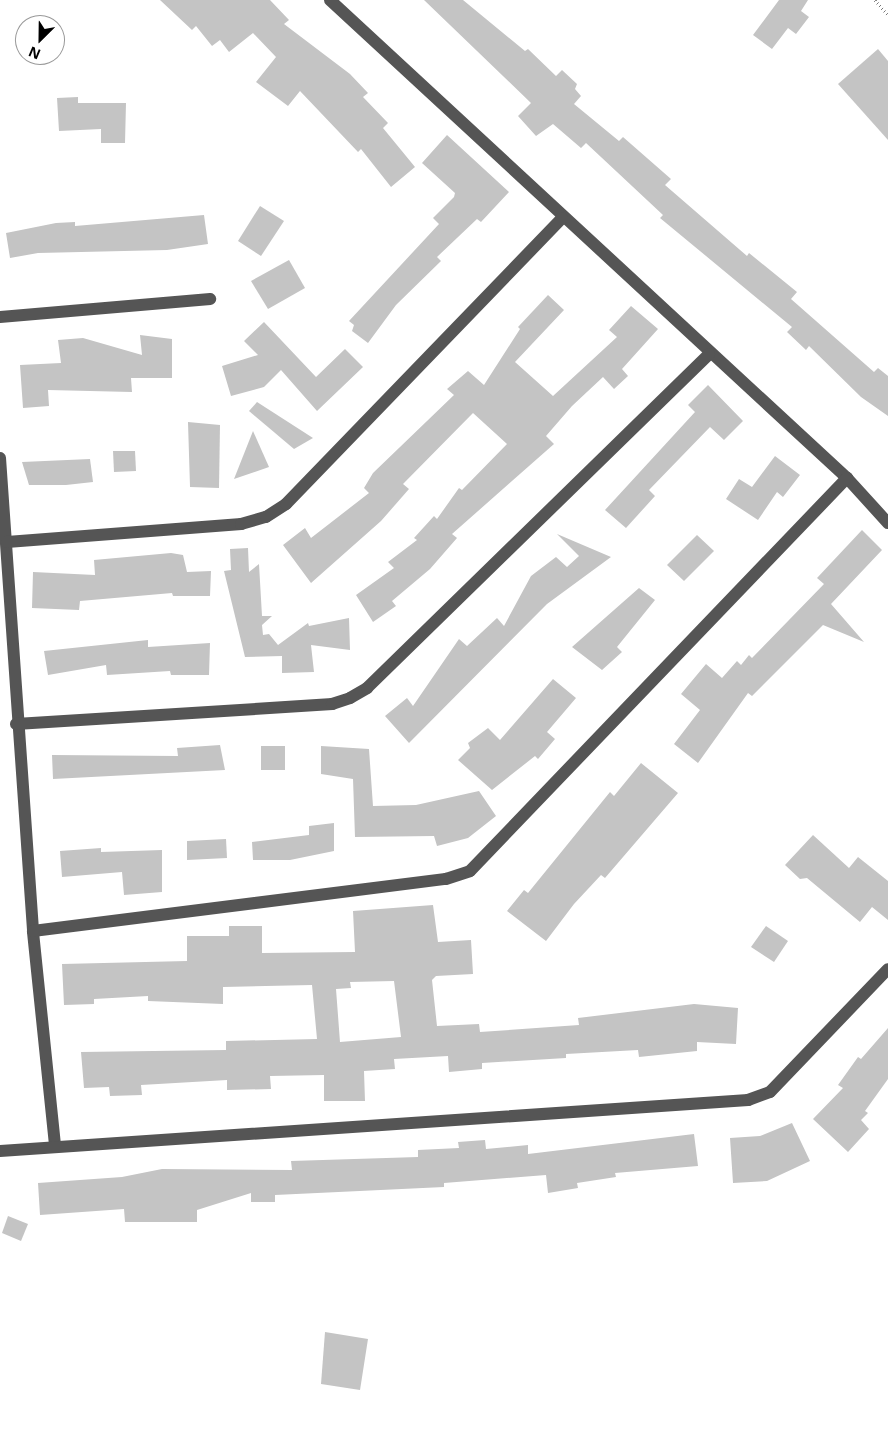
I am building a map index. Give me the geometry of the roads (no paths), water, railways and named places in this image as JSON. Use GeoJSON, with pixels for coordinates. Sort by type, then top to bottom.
{"type":"FeatureCollection","features":[{"type":"Feature","properties":{"kind":"street"},"geometry":{"type":"LineString","coordinates":[[330,0],[709,354],[847,478],[888,523]]}},
{"type":"Feature","properties":{"kind":"street"},"geometry":{"type":"LineString","coordinates":[[7,542],[241,524],[266,517],[286,504],[562,218]]}},
{"type":"Feature","properties":{"kind":"street"},"geometry":{"type":"LineString","coordinates":[[0,316],[210,299]]}},
{"type":"Feature","properties":{"kind":"street"},"geometry":{"type":"LineString","coordinates":[[16,724],[332,704],[350,698],[367,688],[709,354]]}},
{"type":"Feature","properties":{"kind":"street"},"geometry":{"type":"LineString","coordinates":[[0,458],[7,542],[16,724],[33,931],[55,1145]]}},
{"type":"Feature","properties":{"kind":"street"},"geometry":{"type":"LineString","coordinates":[[33,931],[446,879],[470,871],[847,478]]}},
{"type":"Feature","properties":{"kind":"street"},"geometry":{"type":"LineString","coordinates":[[0,1151],[55,1145],[748,1100],[770,1092],[888,969]]}}]}
